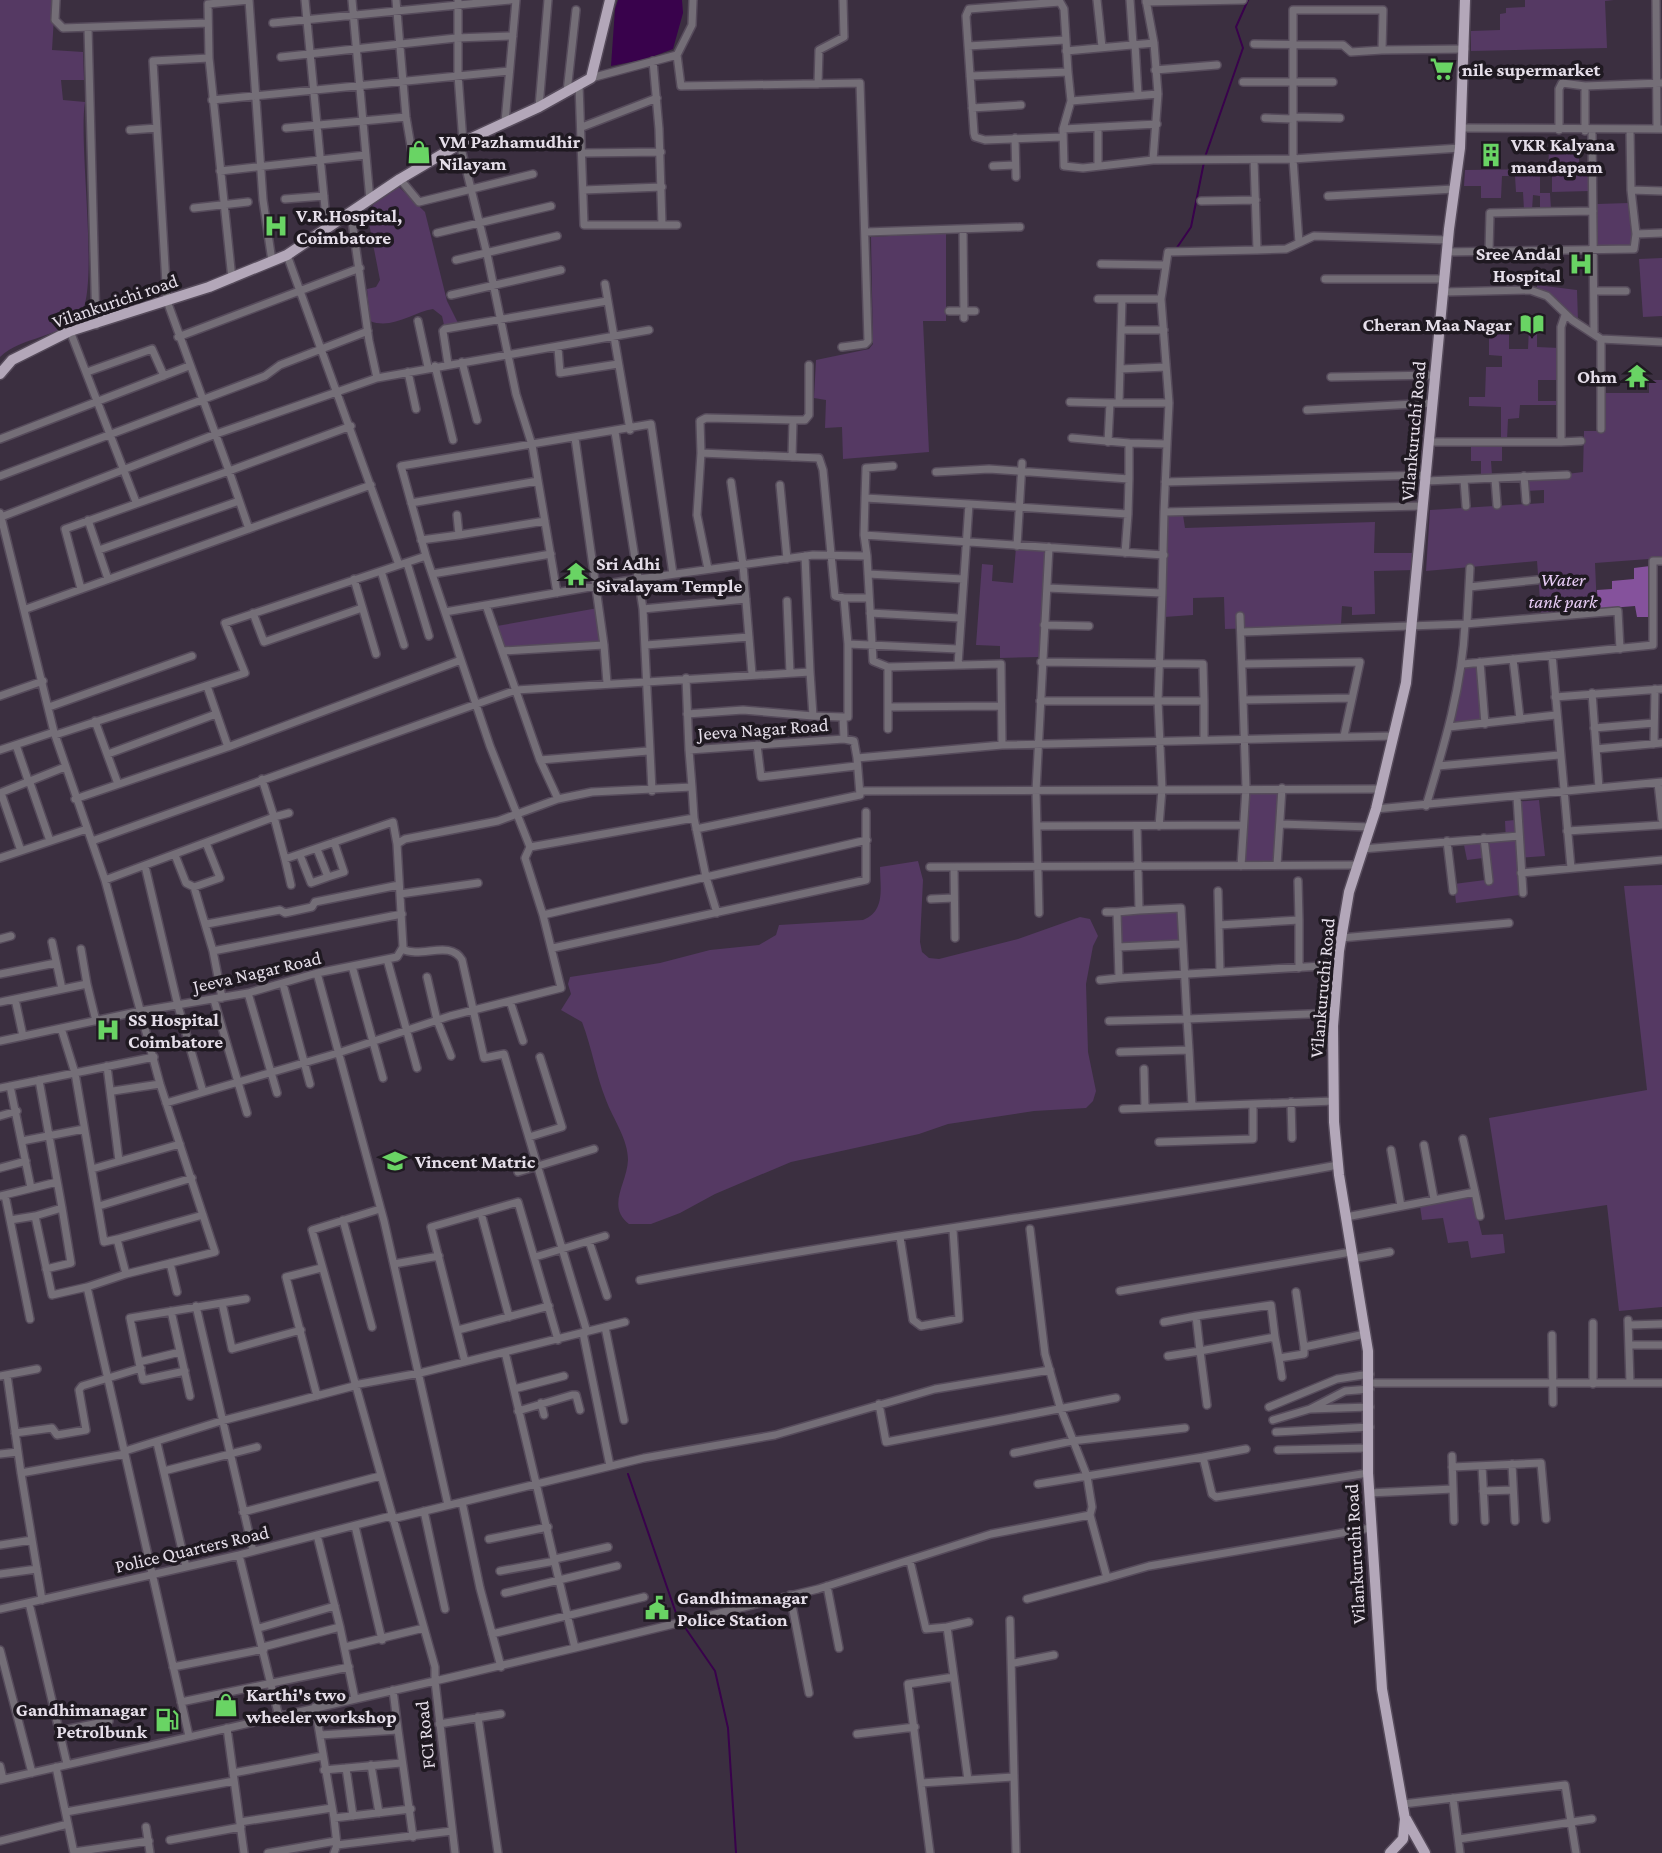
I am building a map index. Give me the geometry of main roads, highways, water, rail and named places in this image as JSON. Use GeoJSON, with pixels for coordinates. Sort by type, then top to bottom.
{"type":"FeatureCollection","features":[{"type":"Feature","properties":{"kind":"main road","name":"Vilankurichi road"},"geometry":{"type":"LineString","coordinates":[[0,374],[12,360],[70,331],[209,288],[287,255],[400,179],[461,143],[567,93],[591,78],[610,0]]}},
{"type":"Feature","properties":{"kind":"main road","name":"Vilankuruchi Road"},"geometry":{"type":"LineString","coordinates":[[1390,1853],[1403,1839],[1405,1819],[1382,1689],[1368,1473],[1370,1382],[1338,1166],[1334,1101],[1334,1013],[1341,938],[1357,865],[1376,808],[1406,683],[1448,240],[1462,128],[1465,0]]}},
{"type":"Feature","properties":{"kind":"main road"},"geometry":{"type":"LineString","coordinates":[[1405,1819],[1424,1853]]}},
{"type":"Feature","properties":{"kind":"waterway"},"geometry":{"type":"LineString","coordinates":[[1205,157],[1243,48],[1236,27],[1248,0]]}},
{"type":"Feature","properties":{"kind":"waterway"},"geometry":{"type":"LineString","coordinates":[[1176,249],[1191,227],[1204,162]]}},
{"type":"Feature","properties":{"kind":"waterway"},"geometry":{"type":"LineString","coordinates":[[628,1474],[678,1619]]}},
{"type":"Feature","properties":{"kind":"waterway"},"geometry":{"type":"LineString","coordinates":[[684,1626],[715,1671],[728,1728],[736,1853]]}},
{"type":"Feature","properties":{"kind":"place","name":"nile supermarket"},"geometry":{"type":"Point","coordinates":[1442,69]}},
{"type":"Feature","properties":{"kind":"place","name":"VM Pazhamudhir Nilayam"},"geometry":{"type":"Point","coordinates":[419,152]}},
{"type":"Feature","properties":{"kind":"place","name":"VKR Kalyana mandapam"},"geometry":{"type":"Point","coordinates":[1491,155]}},
{"type":"Feature","properties":{"kind":"place","name":"V.R.Hospital, Coimbatore"},"geometry":{"type":"Point","coordinates":[276,226]}},
{"type":"Feature","properties":{"kind":"place","name":"Sree Andal Hospital"},"geometry":{"type":"Point","coordinates":[1581,264]}},
{"type":"Feature","properties":{"kind":"place","name":"Cheran Maa Nagar"},"geometry":{"type":"Point","coordinates":[1532,324]}},
{"type":"Feature","properties":{"kind":"place","name":"Ohm"},"geometry":{"type":"Point","coordinates":[1637,376]}},
{"type":"Feature","properties":{"kind":"place","name":"Sri Adhi Sivalayam Temple"},"geometry":{"type":"Point","coordinates":[576,574]}},
{"type":"Feature","properties":{"kind":"place","name":"SS Hospital Coimbatore"},"geometry":{"type":"Point","coordinates":[108,1030]}},
{"type":"Feature","properties":{"kind":"place","name":"Vincent Matric"},"geometry":{"type":"Point","coordinates":[395,1161]}},
{"type":"Feature","properties":{"kind":"place","name":"Gandhimanagar Police Station"},"geometry":{"type":"Point","coordinates":[657,1608]}},
{"type":"Feature","properties":{"kind":"place","name":"Karthi's two wheeler workshop"},"geometry":{"type":"Point","coordinates":[226,1705]}},
{"type":"Feature","properties":{"kind":"place","name":"Gandhimanagar Petrolbunk"},"geometry":{"type":"Point","coordinates":[167,1720]}},
{"type":"Feature","properties":{"kind":"park label","name":"Water tank park"},"geometry":{"type":"Point","coordinates":[1563,590]}}]}
